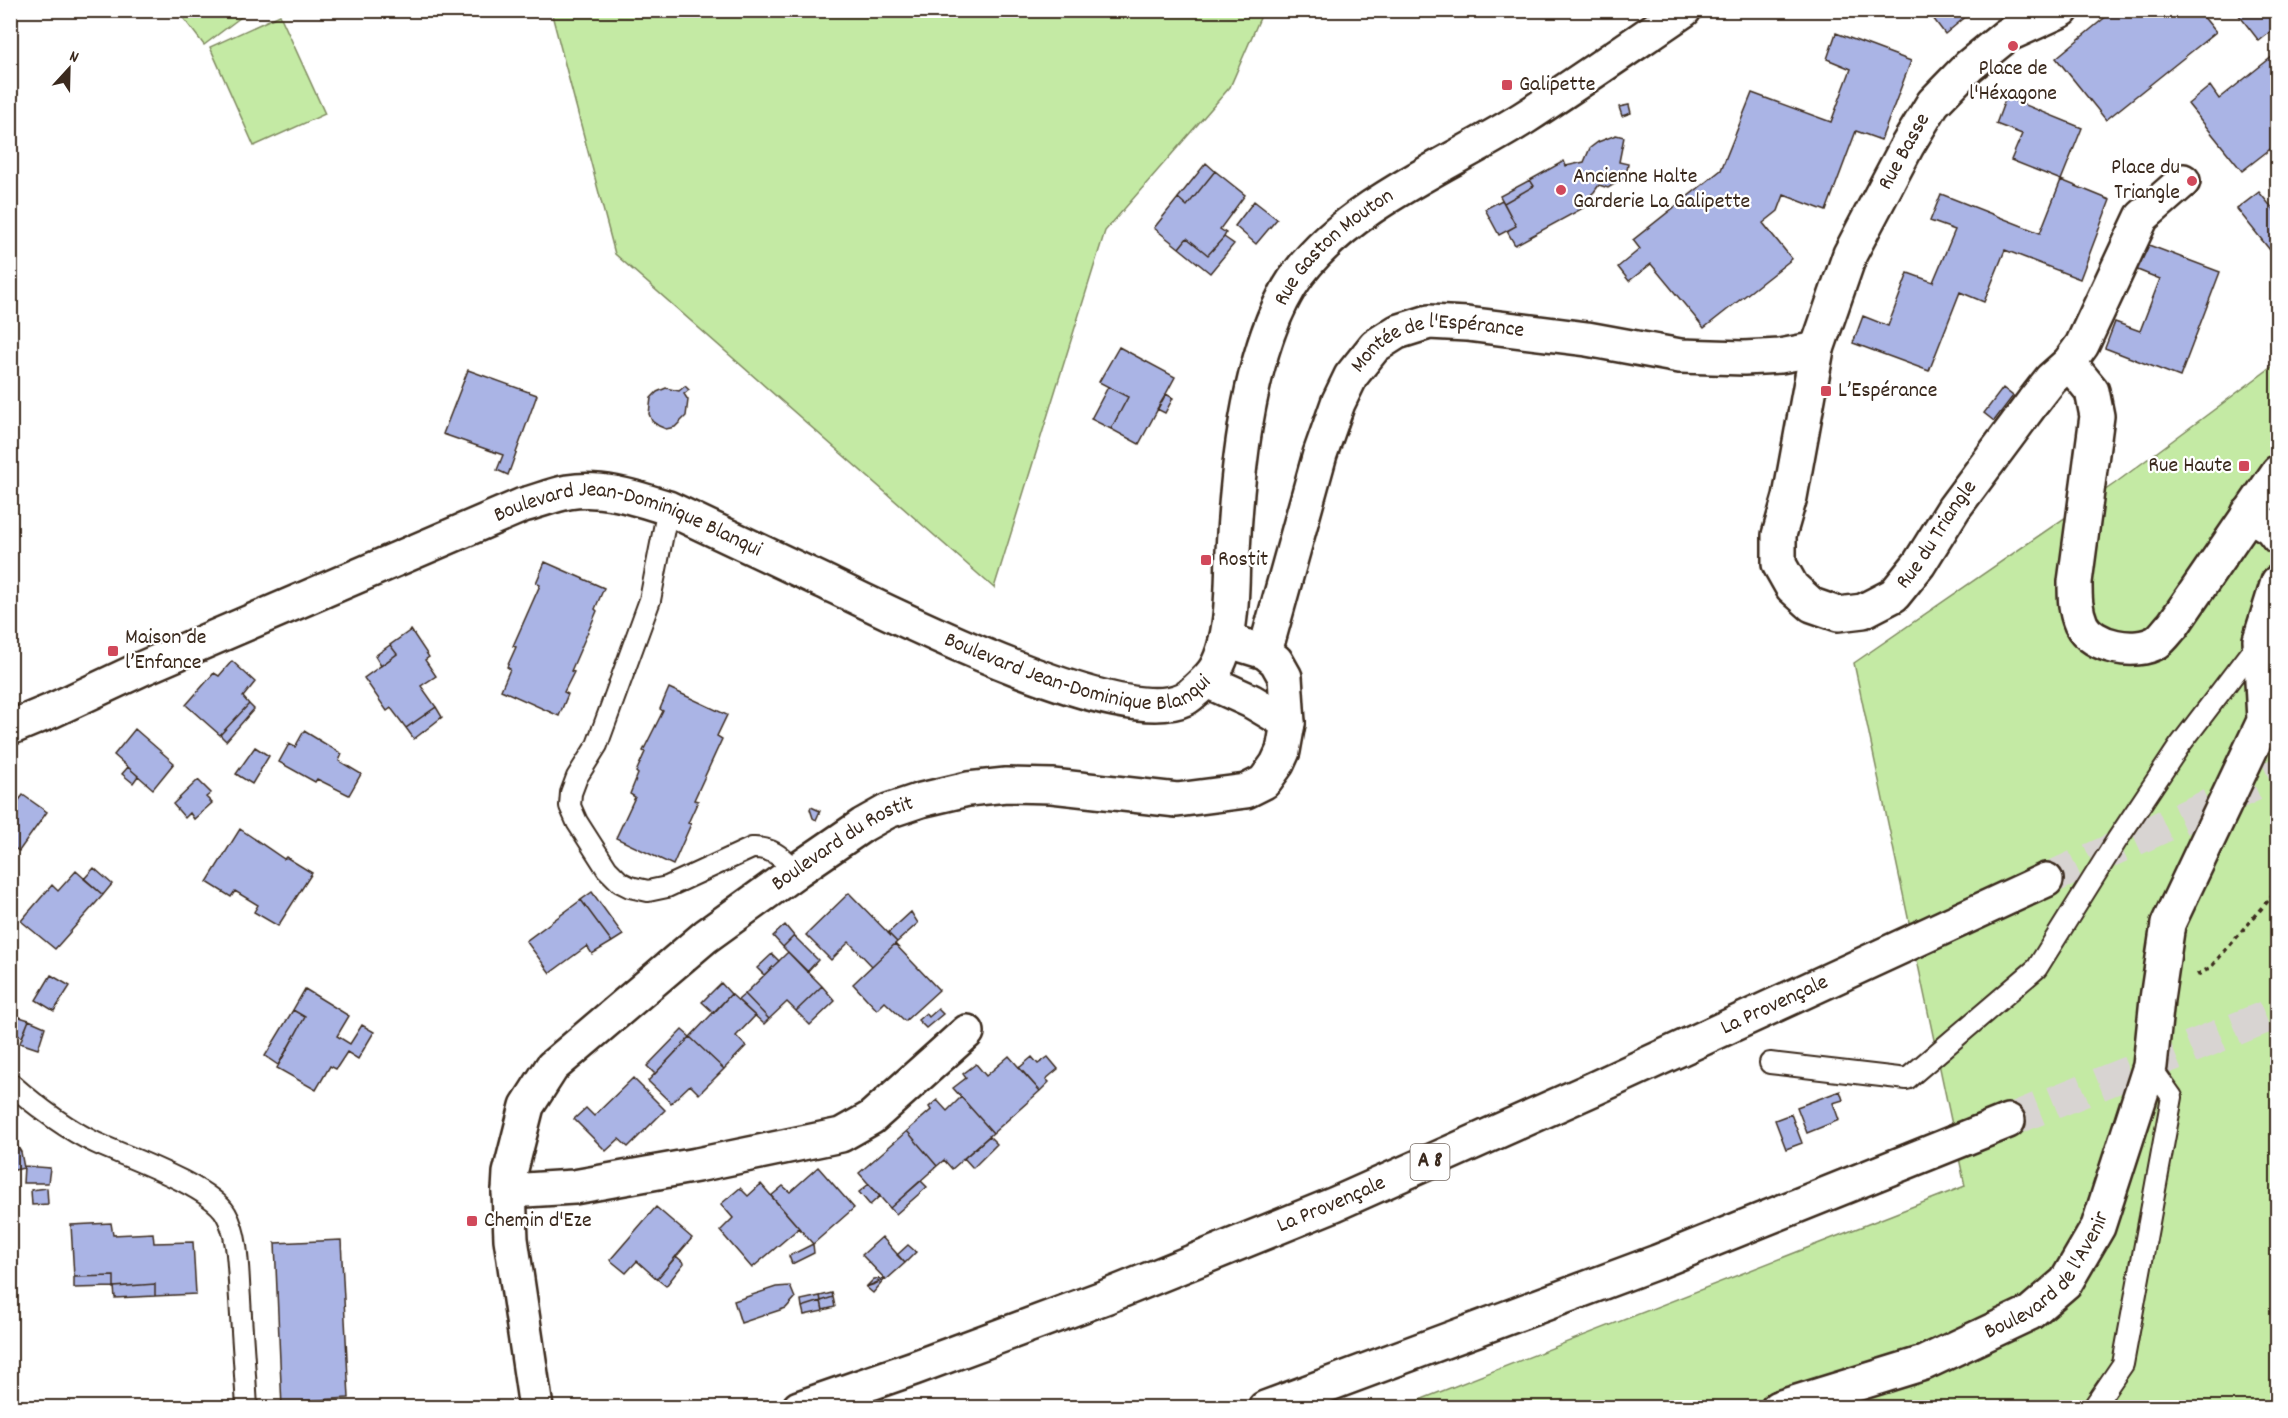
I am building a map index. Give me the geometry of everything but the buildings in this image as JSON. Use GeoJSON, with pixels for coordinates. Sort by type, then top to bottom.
{"type":"FeatureCollection","features":[{"type":"Feature","properties":{"kind":"main road","name":"Rue Gaston Mouton"},"geometry":{"type":"LineString","coordinates":[[1226,640],[1231,595],[1234,526],[1252,390],[1279,307],[1299,274],[1326,242],[1371,207],[1523,118],[1684,10]]}},
{"type":"Feature","properties":{"kind":"main road","name":"Rue Basse"},"geometry":{"type":"LineString","coordinates":[[1817,349],[1850,254],[1907,146],[1933,103],[1969,66],[2007,36],[2062,10]]}},
{"type":"Feature","properties":{"kind":"main road","name":"Rue du Triangle"},"geometry":{"type":"LineString","coordinates":[[1817,349],[1790,497],[1779,535],[1779,564],[1792,587],[1812,605],[1838,614],[1863,611],[1894,595],[1919,564],[1954,508],[2045,386],[2069,363],[2082,345],[2142,217],[2183,181]]}},
{"type":"Feature","properties":{"kind":"main road","name":"Montée de l'Espérance"},"geometry":{"type":"LineString","coordinates":[[1265,652],[1320,454],[1338,403],[1352,376],[1375,346],[1397,332],[1429,322],[1467,324],[1587,339],[1680,356],[1744,358],[1780,356],[1817,349]]}},
{"type":"Feature","properties":{"kind":"main road"},"geometry":{"type":"LineString","coordinates":[[2069,363],[2092,391],[2097,416],[2075,582],[2075,606],[2082,626],[2099,641],[2116,648],[2142,647],[2157,642],[2173,625],[2277,472]]}},
{"type":"Feature","properties":{"kind":"main road","name":"Boulevard Jean-Dominique Blanqui"},"geometry":{"type":"LineString","coordinates":[[10,728],[143,668],[524,505],[569,492],[606,491],[668,508],[900,618],[994,659],[1058,684],[1116,699],[1155,705],[1184,699],[1207,681],[1216,669],[1226,640]]}},
{"type":"Feature","properties":{"kind":"main road"},"geometry":{"type":"LineString","coordinates":[[2248,514],[2271,528],[2277,537]]}},
{"type":"Feature","properties":{"kind":"main road","name":"Boulevard de l'Avenir"},"geometry":{"type":"LineString","coordinates":[[1778,1407],[1924,1363],[2031,1313],[2066,1282],[2098,1227],[2150,1066],[2168,924],[2264,720],[2260,640],[2277,582]]}},
{"type":"Feature","properties":{"kind":"main road"},"geometry":{"type":"LineString","coordinates":[[1226,640],[1265,652]]}},
{"type":"Feature","properties":{"kind":"main road","name":"Boulevard du Rostit"},"geometry":{"type":"LineString","coordinates":[[509,1191],[510,1173],[527,1106],[552,1067],[706,936],[796,871],[863,825],[888,811],[921,800],[968,789],[1006,785],[1052,786],[1177,800],[1246,790],[1264,782],[1277,764],[1288,723],[1285,677],[1276,661],[1265,652]]}},
{"type":"Feature","properties":{"kind":"main road"},"geometry":{"type":"LineString","coordinates":[[1207,681],[1251,701],[1288,723]]}},
{"type":"Feature","properties":{"kind":"main road","name":"La Provençale"},"geometry":{"type":"LineString","coordinates":[[799,1407],[925,1364],[1097,1300],[1335,1204],[1593,1089],[2046,880]]}},
{"type":"Feature","properties":{"kind":"main road"},"geometry":{"type":"LineString","coordinates":[[536,1407],[511,1239],[509,1191],[574,1187],[697,1165],[841,1135],[871,1118],[967,1032]]}},
{"type":"Feature","properties":{"kind":"main road"},"geometry":{"type":"LineString","coordinates":[[1265,1407],[1657,1262],[2008,1121]]}},
{"type":"Feature","properties":{"kind":"lane"},"geometry":{"type":"LineString","coordinates":[[668,508],[650,600],[597,745],[577,777],[571,793],[570,806],[577,822],[607,869],[620,882],[630,887],[648,891],[668,887],[752,848],[764,847],[775,852],[796,871]]}},
{"type":"Feature","properties":{"kind":"lane"},"geometry":{"type":"LineString","coordinates":[[1770,1063],[1907,1078],[2037,968],[2180,745],[2260,640]]}},
{"type":"Feature","properties":{"kind":"lane"},"geometry":{"type":"LineString","coordinates":[[2093,1407],[2123,1364],[2172,1097],[2150,1066]]}},
{"type":"Feature","properties":{"kind":"lane"},"geometry":{"type":"LineString","coordinates":[[10,1083],[61,1123],[95,1142],[140,1161],[197,1190],[215,1200],[227,1215],[236,1248],[247,1407]]}},
{"type":"Feature","properties":{"kind":"path"},"geometry":{"type":"LineString","coordinates":[[2157,999],[2210,968],[2277,889]]}},
{"type":"Feature","properties":{"kind":"green space"},"geometry":{"type":"Polygon","coordinates":[[[249,10],[204,45],[178,11],[249,10]]]}},
{"type":"Feature","properties":{"kind":"green space"},"geometry":{"type":"Polygon","coordinates":[[[551,11],[1263,11],[1230,87],[1105,231],[994,588],[615,254],[551,11]]]}},
{"type":"Feature","properties":{"kind":"green space"},"geometry":{"type":"Polygon","coordinates":[[[280,15],[325,114],[254,146],[210,47],[280,15]]]}},
{"type":"Feature","properties":{"kind":"green space"},"geometry":{"type":"Polygon","coordinates":[[[2277,363],[2277,1407],[1399,1408],[1965,1186],[1854,663],[2114,484],[2277,363]]]}},
{"type":"Feature","properties":{"kind":"tunnel"},"geometry":{"type":"LineString","coordinates":[[2046,880],[2278,774]]}},
{"type":"Feature","properties":{"kind":"tunnel"},"geometry":{"type":"LineString","coordinates":[[2008,1121],[2278,1012]]}},
{"type":"Feature","properties":{"kind":"place","name":"Place de l'Héxagone"},"geometry":{"type":"Point","coordinates":[2013,46]}},
{"type":"Feature","properties":{"kind":"place","name":"Galipette"},"geometry":{"type":"Point","coordinates":[1507,85]}},
{"type":"Feature","properties":{"kind":"place","name":"Place du Triangle"},"geometry":{"type":"Point","coordinates":[2192,181]}},
{"type":"Feature","properties":{"kind":"place","name":"Ancienne Halte Garderie La Galipette"},"geometry":{"type":"Point","coordinates":[1561,190]}},
{"type":"Feature","properties":{"kind":"place","name":"L’Espérance"},"geometry":{"type":"Point","coordinates":[1826,391]}},
{"type":"Feature","properties":{"kind":"place","name":"Rue Haute"},"geometry":{"type":"Point","coordinates":[2244,466]}},
{"type":"Feature","properties":{"kind":"place","name":"Rostit"},"geometry":{"type":"Point","coordinates":[1206,560]}},
{"type":"Feature","properties":{"kind":"place","name":"Maison de l’Enfance"},"geometry":{"type":"Point","coordinates":[113,651]}},
{"type":"Feature","properties":{"kind":"place","name":"Chemin d'Eze"},"geometry":{"type":"Point","coordinates":[472,1221]}}]}
